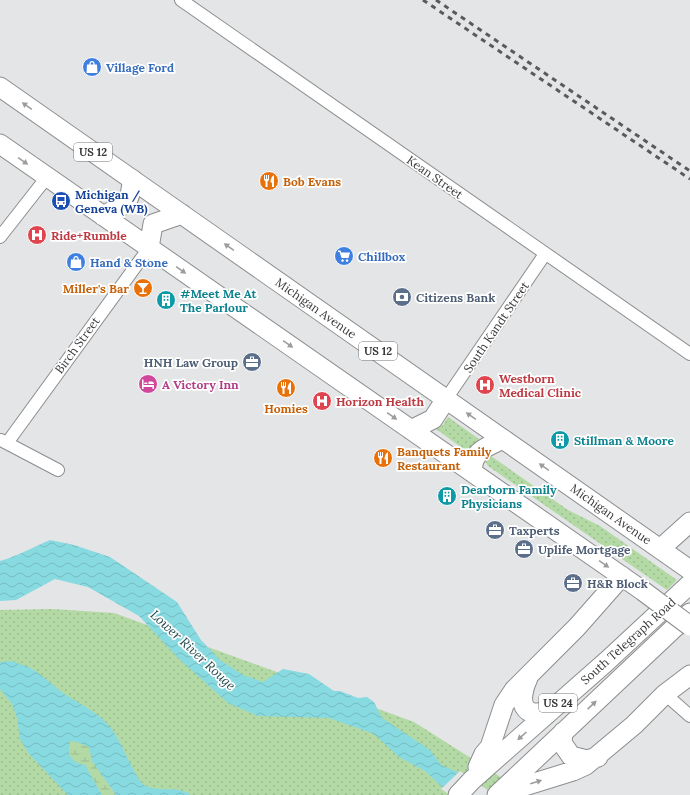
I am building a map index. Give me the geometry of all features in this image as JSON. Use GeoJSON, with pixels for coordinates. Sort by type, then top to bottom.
{"type":"FeatureCollection","features":[{"type":"Feature","properties":{"kind":"main road","name":"Michigan Avenue"},"geometry":{"type":"LineString","coordinates":[[0,87],[686,567]]}},
{"type":"Feature","properties":{"kind":"main road"},"geometry":{"type":"LineString","coordinates":[[0,144],[622,576],[690,626]]}},
{"type":"Feature","properties":{"kind":"main road"},"geometry":{"type":"LineString","coordinates":[[103,216],[128,202],[131,194],[132,180]]}},
{"type":"Feature","properties":{"kind":"main road"},"geometry":{"type":"LineString","coordinates":[[149,248],[154,224],[182,214]]}},
{"type":"Feature","properties":{"kind":"main road"},"geometry":{"type":"LineString","coordinates":[[411,430],[433,419],[446,399]]}},
{"type":"Feature","properties":{"kind":"main road"},"geometry":{"type":"LineString","coordinates":[[472,472],[473,462],[476,455],[482,449],[503,439]]}},
{"type":"Feature","properties":{"kind":"main road"},"geometry":{"type":"LineString","coordinates":[[660,549],[690,522]]}},
{"type":"Feature","properties":{"kind":"main road"},"geometry":{"type":"LineString","coordinates":[[472,780],[484,754],[490,747],[504,705],[514,690],[577,627],[622,576]]}},
{"type":"Feature","properties":{"kind":"main road","name":"South Telegraph Road"},"geometry":{"type":"LineString","coordinates":[[458,795],[472,780],[607,661],[690,584]]}},
{"type":"Feature","properties":{"kind":"main road","name":"South Telegraph Road"},"geometry":{"type":"LineString","coordinates":[[498,794],[690,613]]}},
{"type":"Feature","properties":{"kind":"main road"},"geometry":{"type":"LineString","coordinates":[[498,794],[573,772],[586,765],[598,757],[634,725],[665,694],[690,675]]}},
{"type":"Feature","properties":{"kind":"main road"},"geometry":{"type":"LineString","coordinates":[[528,677],[522,695],[522,701],[526,708],[536,714],[542,714],[552,709]]}},
{"type":"Feature","properties":{"kind":"main road"},"geometry":{"type":"LineString","coordinates":[[563,732],[562,743],[571,756],[587,760],[598,757]]}},
{"type":"Feature","properties":{"kind":"street","name":"Kean Street"},"geometry":{"type":"LineString","coordinates":[[180,0],[690,354]]}},
{"type":"Feature","properties":{"kind":"street"},"geometry":{"type":"LineString","coordinates":[[0,237],[47,177]]}},
{"type":"Feature","properties":{"kind":"street","name":"Birch Street"},"geometry":{"type":"LineString","coordinates":[[4,441],[149,248]]}},
{"type":"Feature","properties":{"kind":"street","name":"South Kandt Street"},"geometry":{"type":"LineString","coordinates":[[446,399],[545,254]]}},
{"type":"Feature","properties":{"kind":"street"},"geometry":{"type":"LineString","coordinates":[[4,441],[58,470]]}},
{"type":"Feature","properties":{"kind":"street"},"geometry":{"type":"LineString","coordinates":[[665,694],[690,716]]}},
{"type":"Feature","properties":{"kind":"green space"},"geometry":{"type":"Polygon","coordinates":[[[448,417],[479,439],[469,453],[436,429],[443,425],[448,417]]]}},
{"type":"Feature","properties":{"kind":"green space"},"geometry":{"type":"Polygon","coordinates":[[[491,456],[568,510],[600,526],[677,580],[667,590],[488,466],[485,461],[487,457],[491,456]]]}},
{"type":"Feature","properties":{"kind":"green space"},"geometry":{"type":"Polygon","coordinates":[[[52,609],[114,613],[414,722],[529,795],[0,795],[0,610],[52,609]]]}},
{"type":"Feature","properties":{"kind":"green space"},"geometry":{"type":"Polygon","coordinates":[[[70,741],[89,747],[92,761],[116,795],[102,795],[85,765],[76,762],[71,757],[69,750],[70,741]]]}},
{"type":"Feature","properties":{"kind":"water","name":"Lower River Rouge"},"geometry":{"type":"Polygon","coordinates":[[[50,540],[74,545],[110,557],[177,602],[201,640],[220,660],[243,675],[263,682],[283,669],[309,674],[334,691],[340,691],[358,698],[367,697],[374,702],[382,718],[430,750],[441,765],[457,772],[491,795],[454,795],[442,787],[425,771],[399,757],[374,734],[329,718],[258,716],[228,703],[179,659],[139,616],[88,587],[55,579],[16,600],[0,601],[0,561],[50,540]]]}},
{"type":"Feature","properties":{"kind":"water"},"geometry":{"type":"Polygon","coordinates":[[[12,661],[27,666],[62,692],[95,713],[105,722],[119,740],[136,775],[144,785],[155,789],[180,790],[191,795],[116,795],[92,761],[89,747],[70,741],[69,750],[71,758],[80,764],[85,765],[102,795],[68,795],[29,754],[20,739],[17,718],[12,704],[0,689],[0,662],[12,661]]]}},
{"type":"Feature","properties":{"kind":"pier"},"geometry":{"type":"Polygon","coordinates":[[[460,771],[493,795],[450,795],[441,789],[460,771]]]}},
{"type":"Feature","properties":{"kind":"railway"},"geometry":{"type":"LineString","coordinates":[[423,0],[690,179]]}},
{"type":"Feature","properties":{"kind":"railway"},"geometry":{"type":"LineString","coordinates":[[436,0],[690,171]]}},
{"type":"Feature","properties":{"kind":"place","name":"Village Ford"},"geometry":{"type":"Point","coordinates":[92,67]}},
{"type":"Feature","properties":{"kind":"place","name":"Bob Evans"},"geometry":{"type":"Point","coordinates":[269,181]}},
{"type":"Feature","properties":{"kind":"place","name":"Michigan / Geneva (WB)"},"geometry":{"type":"Point","coordinates":[61,201]}},
{"type":"Feature","properties":{"kind":"place","name":"Ride+Rumble"},"geometry":{"type":"Point","coordinates":[37,235]}},
{"type":"Feature","properties":{"kind":"place","name":"Chillbox"},"geometry":{"type":"Point","coordinates":[344,256]}},
{"type":"Feature","properties":{"kind":"place","name":"Hand & Stone"},"geometry":{"type":"Point","coordinates":[76,262]}},
{"type":"Feature","properties":{"kind":"place","name":"Miller's Bar"},"geometry":{"type":"Point","coordinates":[143,288]}},
{"type":"Feature","properties":{"kind":"place","name":"Citizens Bank"},"geometry":{"type":"Point","coordinates":[402,297]}},
{"type":"Feature","properties":{"kind":"place","name":"#Meet Me At The Parlour"},"geometry":{"type":"Point","coordinates":[166,300]}},
{"type":"Feature","properties":{"kind":"place","name":"HNH Law Group"},"geometry":{"type":"Point","coordinates":[252,362]}},
{"type":"Feature","properties":{"kind":"place","name":"A Victory Inn"},"geometry":{"type":"Point","coordinates":[148,384]}},
{"type":"Feature","properties":{"kind":"place","name":"Westborn Medical Clinic"},"geometry":{"type":"Point","coordinates":[485,385]}},
{"type":"Feature","properties":{"kind":"place","name":"Homies"},"geometry":{"type":"Point","coordinates":[286,388]}},
{"type":"Feature","properties":{"kind":"place","name":"Horizon Health"},"geometry":{"type":"Point","coordinates":[322,401]}},
{"type":"Feature","properties":{"kind":"place","name":"Stillman & Moore"},"geometry":{"type":"Point","coordinates":[560,440]}},
{"type":"Feature","properties":{"kind":"place","name":"Banquets Family Restaurant"},"geometry":{"type":"Point","coordinates":[383,458]}},
{"type":"Feature","properties":{"kind":"place","name":"Dearborn Family Physicians"},"geometry":{"type":"Point","coordinates":[447,496]}},
{"type":"Feature","properties":{"kind":"place","name":"Taxperts"},"geometry":{"type":"Point","coordinates":[495,530]}},
{"type":"Feature","properties":{"kind":"place","name":"Uplife Mortgage"},"geometry":{"type":"Point","coordinates":[524,549]}},
{"type":"Feature","properties":{"kind":"place","name":"H&R Block"},"geometry":{"type":"Point","coordinates":[573,583]}}]}
